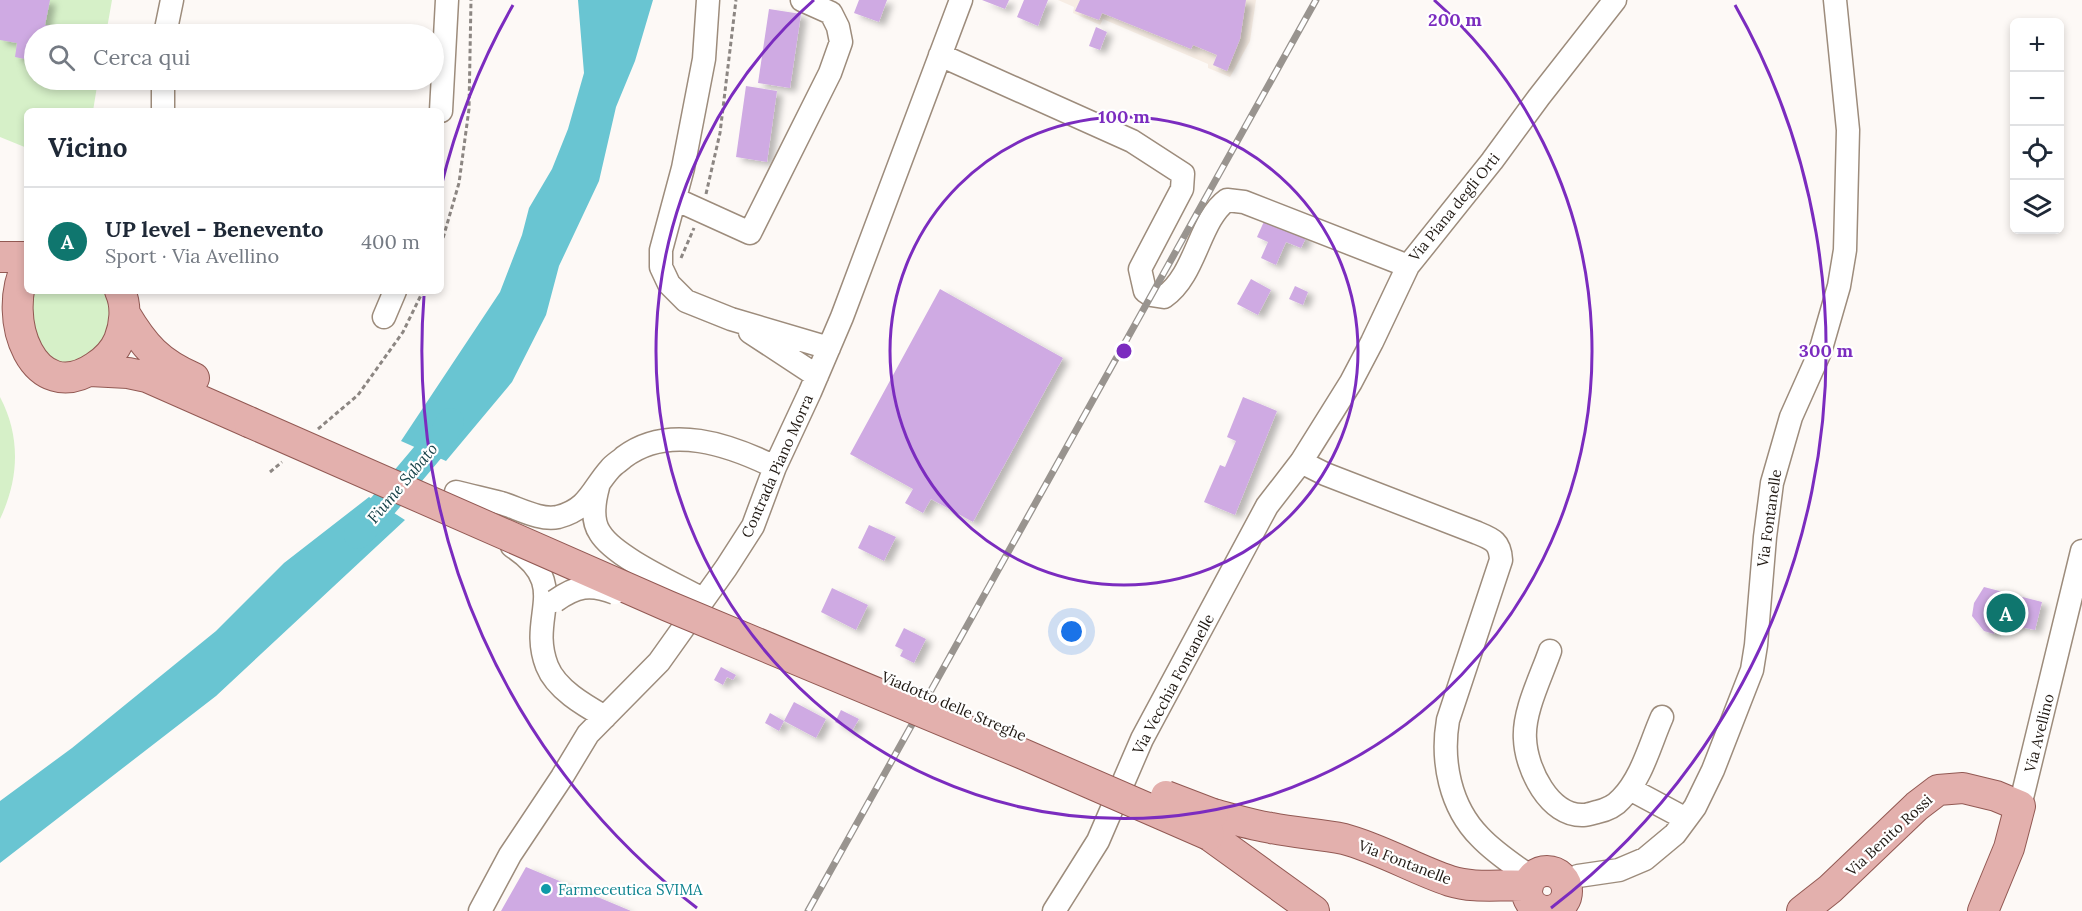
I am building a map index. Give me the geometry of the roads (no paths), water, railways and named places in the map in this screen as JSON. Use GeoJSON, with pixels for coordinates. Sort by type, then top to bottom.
{"type":"FeatureCollection","features":[{"type":"Feature","properties":{"kind":"main road"},"geometry":{"type":"LineString","coordinates":[[0,257],[24,256]]}},
{"type":"Feature","properties":{"kind":"main road"},"geometry":{"type":"LineString","coordinates":[[24,267],[16,274],[7,289],[2,306],[4,335],[23,362],[48,375],[76,375],[105,361],[116,347],[123,331],[127,299]]}},
{"type":"Feature","properties":{"kind":"main road"},"geometry":{"type":"LineString","coordinates":[[127,299],[139,338],[165,364],[253,414]]}},
{"type":"Feature","properties":{"kind":"main road"},"geometry":{"type":"LineString","coordinates":[[90,370],[147,376],[253,414],[447,498],[714,625],[1012,750],[1211,824],[1314,911]]}},
{"type":"Feature","properties":{"kind":"main road","name":"Viadotto delle Streghe"},"geometry":{"type":"LineString","coordinates":[[447,498],[695,595],[1101,770],[1211,824]]}},
{"type":"Feature","properties":{"kind":"main road","name":"Via Benito Rossi"},"geometry":{"type":"LineString","coordinates":[[1802,911],[1830,890],[1917,806],[1938,790],[1963,788],[1995,796],[2020,806]]}},
{"type":"Feature","properties":{"kind":"main road","name":"Via Avellino"},"geometry":{"type":"LineString","coordinates":[[1983,911],[2009,848],[2020,806]]}},
{"type":"Feature","properties":{"kind":"main road","name":"Via Fontanelle"},"geometry":{"type":"LineString","coordinates":[[1211,824],[1301,831],[1343,839],[1371,847],[1452,882],[1481,886],[1499,884],[1532,896],[1542,910],[1555,909],[1565,899],[1566,886]]}},
{"type":"Feature","properties":{"kind":"street"},"geometry":{"type":"LineString","coordinates":[[167,24],[172,0]]}},
{"type":"Feature","properties":{"kind":"street"},"geometry":{"type":"LineString","coordinates":[[444,56],[447,0]]}},
{"type":"Feature","properties":{"kind":"street"},"geometry":{"type":"LineString","coordinates":[[708,0],[704,59],[683,168],[661,250],[661,267],[669,284],[686,301],[731,319],[829,348]]}},
{"type":"Feature","properties":{"kind":"street"},"geometry":{"type":"LineString","coordinates":[[675,199],[750,232],[830,73],[841,42],[838,27],[831,13],[802,0]]}},
{"type":"Feature","properties":{"kind":"street","name":"Contrada Piano Morra"},"geometry":{"type":"LineString","coordinates":[[480,911],[510,855],[588,734],[659,662],[753,526],[775,467],[818,376],[961,0]]}},
{"type":"Feature","properties":{"kind":"street","name":"Via Piana degli Orti"},"geometry":{"type":"LineString","coordinates":[[1301,462],[1351,382],[1408,266],[1492,161],[1615,0]]}},
{"type":"Feature","properties":{"kind":"street","name":"Via Fontanelle"},"geometry":{"type":"LineString","coordinates":[[1566,886],[1578,876],[1619,870],[1646,859],[1675,834],[1695,807],[1713,770],[1752,670],[1772,483],[1791,417],[1820,352],[1839,286],[1845,250],[1848,130],[1835,0]]}},
{"type":"Feature","properties":{"kind":"street"},"geometry":{"type":"LineString","coordinates":[[940,55],[1132,141],[1183,174],[1182,189],[1140,269],[1145,291],[1151,295],[1164,297],[1173,291],[1194,256],[1217,207],[1227,200],[1244,202],[1408,266]]}},
{"type":"Feature","properties":{"kind":"street"},"geometry":{"type":"LineString","coordinates":[[163,90],[163,108]]}},
{"type":"Feature","properties":{"kind":"street"},"geometry":{"type":"LineString","coordinates":[[441,108],[442,90]]}},
{"type":"Feature","properties":{"kind":"street"},"geometry":{"type":"LineString","coordinates":[[384,318],[393,294]]}},
{"type":"Feature","properties":{"kind":"street"},"geometry":{"type":"LineString","coordinates":[[731,319],[818,376]]}},
{"type":"Feature","properties":{"kind":"street"},"geometry":{"type":"LineString","coordinates":[[447,498],[501,503],[537,515],[556,517],[577,509],[593,496],[610,468],[632,452],[656,441],[707,442],[749,455],[775,467]]}},
{"type":"Feature","properties":{"kind":"street"},"geometry":{"type":"LineString","coordinates":[[1301,462],[1325,474],[1475,532],[1493,540],[1500,548],[1501,560],[1448,720],[1444,740],[1446,764],[1461,813],[1532,896]]}},
{"type":"Feature","properties":{"kind":"street","name":"Via Vecchia Fontanelle"},"geometry":{"type":"LineString","coordinates":[[1054,911],[1098,841],[1143,739],[1267,506],[1301,462]]}},
{"type":"Feature","properties":{"kind":"street"},"geometry":{"type":"LineString","coordinates":[[593,496],[595,521],[600,534],[637,562],[695,595]]}},
{"type":"Feature","properties":{"kind":"street"},"geometry":{"type":"LineString","coordinates":[[447,498],[529,557],[545,582],[548,605],[541,642],[547,667],[563,689],[605,717]]}},
{"type":"Feature","properties":{"kind":"street","name":"Via Avellino"},"geometry":{"type":"LineString","coordinates":[[2020,806],[2082,551]]}},
{"type":"Feature","properties":{"kind":"street"},"geometry":{"type":"LineString","coordinates":[[548,605],[569,591],[600,587],[663,612],[714,625]]}},
{"type":"Feature","properties":{"kind":"street"},"geometry":{"type":"LineString","coordinates":[[1550,651],[1526,720],[1524,738],[1527,759],[1534,777],[1543,791],[1565,811],[1583,815],[1605,810],[1619,801],[1630,789],[1662,717]]}},
{"type":"Feature","properties":{"kind":"street"},"geometry":{"type":"LineString","coordinates":[[1630,789],[1686,819]]}},
{"type":"Feature","properties":{"kind":"water"},"geometry":{"type":"Polygon","coordinates":[[[578,0],[653,0],[635,61],[616,107],[599,181],[559,266],[546,315],[512,382],[446,461],[401,441],[500,292],[522,235],[529,208],[552,169],[568,129],[584,73],[578,0]]]}},
{"type":"Feature","properties":{"kind":"water"},"geometry":{"type":"Polygon","coordinates":[[[369,497],[405,520],[216,696],[0,863],[0,801],[72,748],[216,631],[284,563],[369,497]]]}},
{"type":"Feature","properties":{"kind":"waterway","name":"Fiume Sabato"},"geometry":{"type":"LineString","coordinates":[[358,535],[445,432],[450,422]]}},
{"type":"Feature","properties":{"kind":"railway"},"geometry":{"type":"LineString","coordinates":[[808,911],[1316,0]]}},
{"type":"Feature","properties":{"kind":"place","name":"UP level - Benevento"},"geometry":{"type":"Point","coordinates":[2006,613]}},
{"type":"Feature","properties":{"kind":"place","name":"Farmeceutica SVIMA"},"geometry":{"type":"Point","coordinates":[546,889]}}]}
